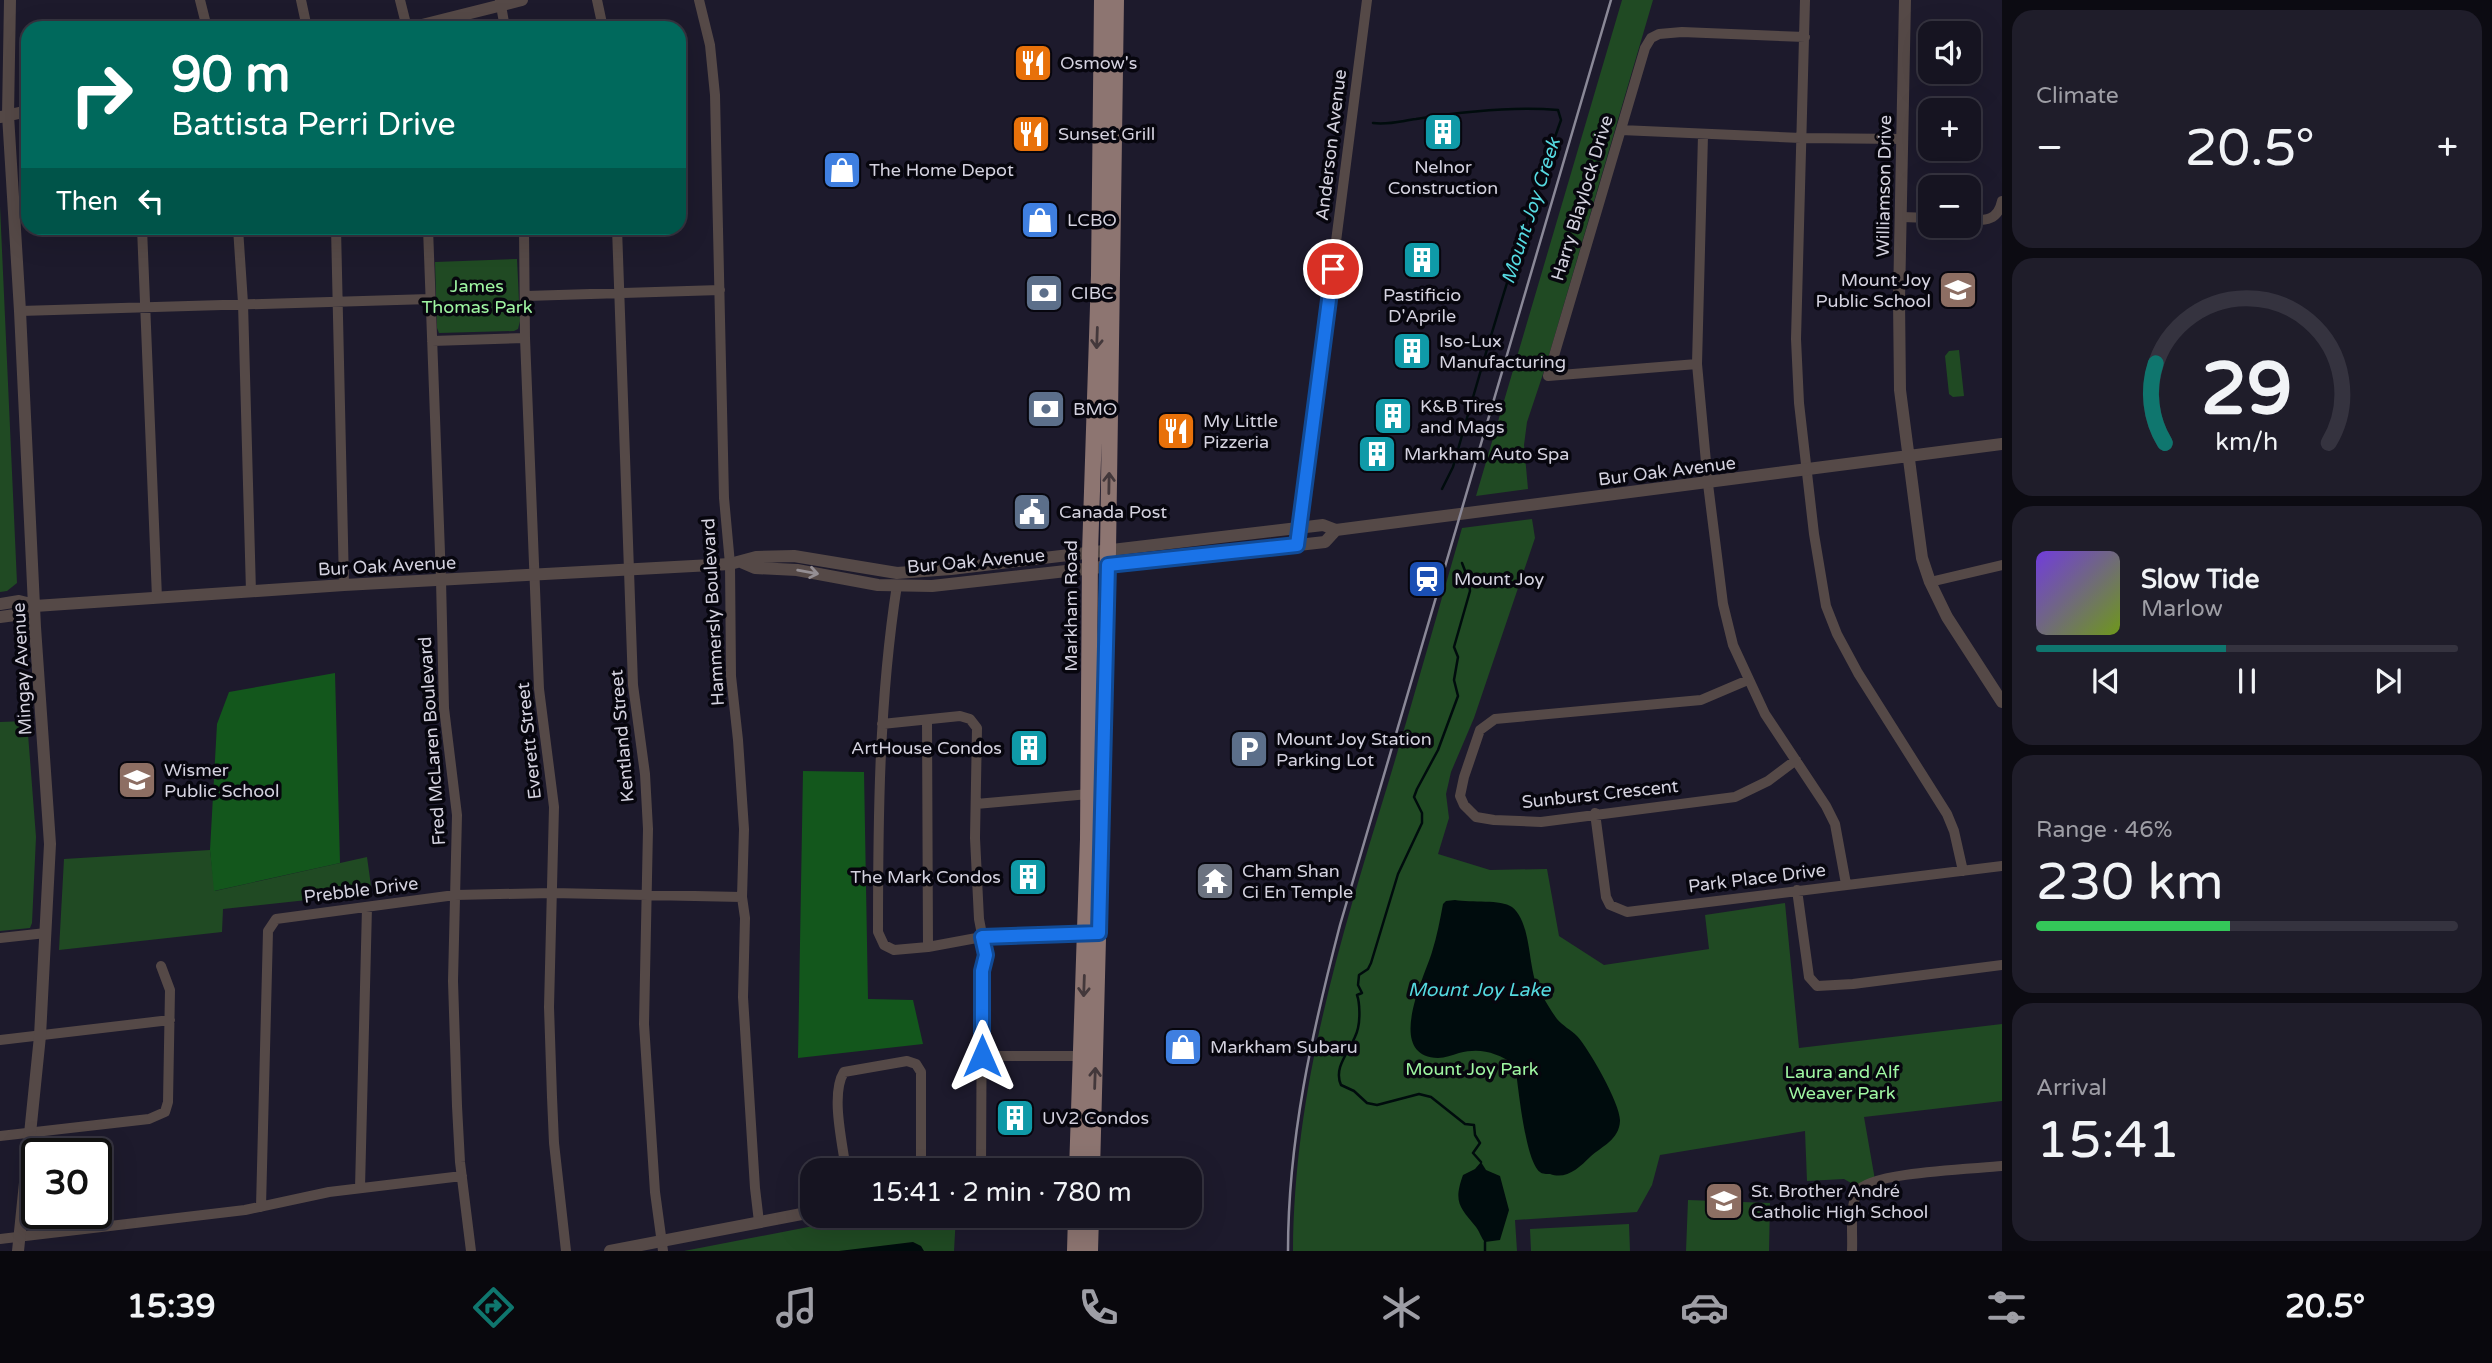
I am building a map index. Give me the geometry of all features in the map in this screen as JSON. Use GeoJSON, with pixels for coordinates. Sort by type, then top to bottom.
{"type":"FeatureCollection","features":[{"type":"Feature","properties":{"kind":"main road","name":"Markham Road"},"geometry":{"type":"LineString","coordinates":[[1092,1158],[1092,933],[1088,794],[1090,560],[1099,275],[1102,0]]}},
{"type":"Feature","properties":{"kind":"main road","name":"Markham Road"},"geometry":{"type":"LineString","coordinates":[[1077,1158],[1081,1056],[1092,933],[1108,558],[1116,0]]}},
{"type":"Feature","properties":{"kind":"main road"},"geometry":{"type":"LineString","coordinates":[[1075,1251],[1076,1228]]}},
{"type":"Feature","properties":{"kind":"main road"},"geometry":{"type":"LineString","coordinates":[[1090,1251],[1091,1228]]}},
{"type":"Feature","properties":{"kind":"street","name":"Mingay Avenue"},"geometry":{"type":"LineString","coordinates":[[10,0],[4,116],[20,311],[35,627],[50,833],[40,1036],[18,1251]]}},
{"type":"Feature","properties":{"kind":"street"},"geometry":{"type":"LineString","coordinates":[[200,0],[205,21]]}},
{"type":"Feature","properties":{"kind":"street"},"geometry":{"type":"LineString","coordinates":[[301,0],[306,21]]}},
{"type":"Feature","properties":{"kind":"street"},"geometry":{"type":"LineString","coordinates":[[400,0],[406,21]]}},
{"type":"Feature","properties":{"kind":"street"},"geometry":{"type":"LineString","coordinates":[[433,21],[500,2],[522,0]]}},
{"type":"Feature","properties":{"kind":"street"},"geometry":{"type":"LineString","coordinates":[[597,0],[602,21]]}},
{"type":"Feature","properties":{"kind":"street","name":"Hammersly Boulevard"},"geometry":{"type":"LineString","coordinates":[[699,0],[713,64],[724,498],[735,563],[731,676],[744,829],[741,897],[745,918],[744,998],[759,1222]]}},
{"type":"Feature","properties":{"kind":"street","name":"Anderson Avenue"},"geometry":{"type":"LineString","coordinates":[[1297,545],[1367,0]]}},
{"type":"Feature","properties":{"kind":"street"},"geometry":{"type":"LineString","coordinates":[[1805,0],[1796,339],[1799,403],[1814,534],[1826,606],[1837,634],[1858,673],[1947,814],[1954,831],[1962,870]]}},
{"type":"Feature","properties":{"kind":"street","name":"Williamson Drive"},"geometry":{"type":"LineString","coordinates":[[1905,0],[1899,300],[1900,390],[1922,558],[1947,617],[2000,695]]}},
{"type":"Feature","properties":{"kind":"street"},"geometry":{"type":"LineString","coordinates":[[500,2],[504,21]]}},
{"type":"Feature","properties":{"kind":"street","name":"Harry Blaylock Drive"},"geometry":{"type":"LineString","coordinates":[[1697,364],[1548,376],[1645,48],[1651,38],[1659,33],[1682,32],[1805,37]]}},
{"type":"Feature","properties":{"kind":"street"},"geometry":{"type":"LineString","coordinates":[[1621,130],[1703,135],[1903,139]]}},
{"type":"Feature","properties":{"kind":"street"},"geometry":{"type":"LineString","coordinates":[[1703,135],[1697,364],[1723,604],[1733,646],[1765,715],[1835,824],[1846,884]]}},
{"type":"Feature","properties":{"kind":"street"},"geometry":{"type":"LineString","coordinates":[[1981,221],[1993,218],[2000,211],[2002,201]]}},
{"type":"Feature","properties":{"kind":"street"},"geometry":{"type":"LineString","coordinates":[[1902,217],[1918,218]]}},
{"type":"Feature","properties":{"kind":"street"},"geometry":{"type":"LineString","coordinates":[[142,235],[157,598]]}},
{"type":"Feature","properties":{"kind":"street"},"geometry":{"type":"LineString","coordinates":[[239,235],[251,592]]}},
{"type":"Feature","properties":{"kind":"street"},"geometry":{"type":"LineString","coordinates":[[336,235],[344,585]]}},
{"type":"Feature","properties":{"kind":"street","name":"Fred McLaren Boulevard"},"geometry":{"type":"LineString","coordinates":[[428,235],[443,708],[457,815],[453,981],[462,1176],[471,1251]]}},
{"type":"Feature","properties":{"kind":"street","name":"Everett Street"},"geometry":{"type":"LineString","coordinates":[[524,235],[539,689],[554,807],[549,1007],[552,1097],[554,1143],[566,1251]]}},
{"type":"Feature","properties":{"kind":"street","name":"Kentland Street"},"geometry":{"type":"LineString","coordinates":[[617,235],[633,685],[646,788],[648,829],[645,1048],[655,1192],[662,1246]]}},
{"type":"Feature","properties":{"kind":"street"},"geometry":{"type":"LineString","coordinates":[[526,296],[720,290]]}},
{"type":"Feature","properties":{"kind":"street"},"geometry":{"type":"LineString","coordinates":[[20,311],[430,299]]}},
{"type":"Feature","properties":{"kind":"street"},"geometry":{"type":"LineString","coordinates":[[432,341],[526,338]]}},
{"type":"Feature","properties":{"kind":"street","name":"Bur Oak Avenue"},"geometry":{"type":"LineString","coordinates":[[1108,558],[1323,525],[1336,530],[2002,444]]}},
{"type":"Feature","properties":{"kind":"street","name":"Bur Oak Avenue"},"geometry":{"type":"LineString","coordinates":[[735,563],[755,568],[797,570],[878,585],[932,586],[1090,560],[1325,542],[1336,530]]}},
{"type":"Feature","properties":{"kind":"street","name":"Bur Oak Avenue"},"geometry":{"type":"LineString","coordinates":[[0,617],[15,615],[35,606],[735,563],[756,557],[794,556],[897,573],[1090,560]]}},
{"type":"Feature","properties":{"kind":"street"},"geometry":{"type":"LineString","coordinates":[[1930,582],[2002,565]]}},
{"type":"Feature","properties":{"kind":"street"},"geometry":{"type":"LineString","coordinates":[[897,585],[882,724],[878,805],[878,932],[884,945],[894,950],[982,937],[1092,933]]}},
{"type":"Feature","properties":{"kind":"street","name":"Bur Oak Avenue"},"geometry":{"type":"LineString","coordinates":[[0,604],[19,601],[35,606]]}},
{"type":"Feature","properties":{"kind":"street","name":"Sunburst Crescent"},"geometry":{"type":"LineString","coordinates":[[1748,680],[1701,700],[1495,719],[1479,730],[1460,796],[1464,805],[1476,817],[1541,821],[1735,797],[1768,781],[1796,760]]}},
{"type":"Feature","properties":{"kind":"street"},"geometry":{"type":"LineString","coordinates":[[882,724],[960,716],[970,719],[977,728],[979,919],[986,955],[982,971],[981,1158]]}},
{"type":"Feature","properties":{"kind":"street"},"geometry":{"type":"LineString","coordinates":[[927,720],[928,947]]}},
{"type":"Feature","properties":{"kind":"street"},"geometry":{"type":"LineString","coordinates":[[976,804],[1088,794]]}},
{"type":"Feature","properties":{"kind":"street","name":"Park Place Drive"},"geometry":{"type":"LineString","coordinates":[[1595,813],[1606,897],[1610,905],[1627,912],[2002,866]]}},
{"type":"Feature","properties":{"kind":"street"},"geometry":{"type":"LineString","coordinates":[[1797,890],[1809,977],[1817,986],[2002,965]]}},
{"type":"Feature","properties":{"kind":"street","name":"Prebble Drive"},"geometry":{"type":"LineString","coordinates":[[261,1207],[268,931],[273,921],[281,917],[455,895],[741,897]]}},
{"type":"Feature","properties":{"kind":"street"},"geometry":{"type":"LineString","coordinates":[[360,1188],[366,907]]}},
{"type":"Feature","properties":{"kind":"street"},"geometry":{"type":"LineString","coordinates":[[0,938],[46,933]]}},
{"type":"Feature","properties":{"kind":"street"},"geometry":{"type":"LineString","coordinates":[[0,1136],[149,1119],[162,1115],[167,1101],[170,990],[161,966]]}},
{"type":"Feature","properties":{"kind":"street"},"geometry":{"type":"LineString","coordinates":[[0,1040],[170,1020]]}},
{"type":"Feature","properties":{"kind":"street"},"geometry":{"type":"LineString","coordinates":[[982,1056],[1081,1056]]}},
{"type":"Feature","properties":{"kind":"street"},"geometry":{"type":"LineString","coordinates":[[844,1158],[839,1119],[839,1079],[844,1072],[908,1061],[916,1064],[921,1072],[921,1158]]}},
{"type":"Feature","properties":{"kind":"street"},"geometry":{"type":"LineString","coordinates":[[1852,1251],[1853,1204],[1860,1188],[1867,1183],[1892,1177],[2002,1166]]}},
{"type":"Feature","properties":{"kind":"street"},"geometry":{"type":"LineString","coordinates":[[0,1239],[261,1207],[330,1192],[462,1176]]}},
{"type":"Feature","properties":{"kind":"street"},"geometry":{"type":"LineString","coordinates":[[610,1251],[662,1246],[800,1214]]}},
{"type":"Feature","properties":{"kind":"green space"},"geometry":{"type":"Polygon","coordinates":[[[1622,0],[1653,0],[1527,422],[1524,445],[1528,489],[1476,496],[1622,0]]]}},
{"type":"Feature","properties":{"kind":"green space"},"geometry":{"type":"Polygon","coordinates":[[[0,206],[17,583],[7,591],[0,592],[0,206]]]}},
{"type":"Feature","properties":{"kind":"green space","name":"James Thomas Park"},"geometry":{"type":"Polygon","coordinates":[[[517,259],[520,321],[518,329],[439,333],[435,262],[517,259]]]}},
{"type":"Feature","properties":{"kind":"green space"},"geometry":{"type":"Polygon","coordinates":[[[1959,350],[1964,396],[1953,397],[1949,394],[1945,356],[1949,351],[1959,350]]]}},
{"type":"Feature","properties":{"kind":"green space","name":"Mount Joy Park"},"geometry":{"type":"Polygon","coordinates":[[[1532,519],[1535,538],[1474,718],[1451,772],[1446,794],[1449,818],[1438,854],[1490,870],[1547,869],[1559,936],[1604,965],[1709,949],[1705,915],[1785,903],[1799,1048],[2002,1024],[2002,1101],[1864,1117],[1875,1180],[1860,1188],[1844,1179],[1807,1181],[1805,1131],[1660,1155],[1652,1185],[1637,1212],[1515,1220],[1517,1251],[1293,1251],[1295,1191],[1302,1132],[1323,1016],[1353,901],[1462,528],[1532,519]]]}},
{"type":"Feature","properties":{"kind":"green space"},"geometry":{"type":"Polygon","coordinates":[[[335,673],[340,863],[214,891],[210,850],[217,724],[229,692],[335,673]]]}},
{"type":"Feature","properties":{"kind":"green space"},"geometry":{"type":"Polygon","coordinates":[[[27,721],[36,837],[32,923],[30,928],[0,931],[0,722],[27,721]]]}},
{"type":"Feature","properties":{"kind":"green space"},"geometry":{"type":"Polygon","coordinates":[[[803,771],[864,772],[868,999],[913,1000],[923,1044],[798,1058],[803,771]]]}},
{"type":"Feature","properties":{"kind":"green space"},"geometry":{"type":"Polygon","coordinates":[[[210,850],[215,891],[367,857],[372,893],[223,909],[222,932],[59,950],[64,859],[210,850]]]}},
{"type":"Feature","properties":{"kind":"green space"},"geometry":{"type":"Polygon","coordinates":[[[1688,1200],[1770,1203],[1769,1251],[1686,1251],[1688,1200]]]}},
{"type":"Feature","properties":{"kind":"green space"},"geometry":{"type":"Polygon","coordinates":[[[1629,1224],[1630,1251],[1531,1251],[1530,1229],[1629,1224]]]}},
{"type":"Feature","properties":{"kind":"green space"},"geometry":{"type":"Polygon","coordinates":[[[803,1228],[955,1228],[954,1251],[684,1251],[803,1228]]]}},
{"type":"Feature","properties":{"kind":"water","name":"Mount Joy Lake"},"geometry":{"type":"Polygon","coordinates":[[[1455,900],[1501,903],[1512,907],[1519,915],[1527,936],[1533,973],[1540,992],[1557,1019],[1582,1043],[1596,1064],[1615,1103],[1620,1121],[1617,1133],[1572,1172],[1561,1175],[1542,1173],[1535,1165],[1526,1138],[1515,1064],[1495,1054],[1481,1051],[1467,1051],[1438,1058],[1422,1054],[1413,1044],[1412,1013],[1434,946],[1443,904],[1455,900]]]}},
{"type":"Feature","properties":{"kind":"water"},"geometry":{"type":"Polygon","coordinates":[[[1481,1162],[1486,1170],[1500,1176],[1509,1210],[1500,1240],[1485,1242],[1460,1204],[1459,1192],[1463,1175],[1475,1169],[1481,1162]]]}},
{"type":"Feature","properties":{"kind":"water"},"geometry":{"type":"Polygon","coordinates":[[[913,1242],[924,1251],[839,1251],[913,1242]]]}},
{"type":"Feature","properties":{"kind":"waterway","name":"Mount Joy Creek"},"geometry":{"type":"LineString","coordinates":[[1373,123],[1505,109],[1558,110],[1561,120],[1518,249],[1453,467],[1442,489]]}},
{"type":"Feature","properties":{"kind":"waterway","name":"Mount Joy Creek"},"geometry":{"type":"LineString","coordinates":[[1462,563],[1470,591],[1454,647],[1458,657],[1454,680],[1458,696],[1438,750],[1414,797],[1422,813],[1422,823],[1398,874],[1371,963],[1368,969],[1359,975],[1358,985],[1362,993],[1357,995],[1358,1028],[1341,1063],[1339,1078],[1341,1085],[1354,1091],[1367,1103],[1377,1105],[1419,1094],[1431,1097],[1465,1124],[1474,1125],[1475,1135],[1480,1143],[1473,1153],[1481,1162]]}},
{"type":"Feature","properties":{"kind":"waterway","name":"Mount Joy Creek"},"geometry":{"type":"LineString","coordinates":[[1485,1242],[1485,1251]]}},
{"type":"Feature","properties":{"kind":"railway"},"geometry":{"type":"LineString","coordinates":[[1288,1251],[1292,1168],[1303,1086],[1340,925],[1611,0]]}},
{"type":"Feature","properties":{"kind":"place","name":"Osmow's"},"geometry":{"type":"Point","coordinates":[1033,63]}},
{"type":"Feature","properties":{"kind":"place","name":"Nelnor Construction"},"geometry":{"type":"Point","coordinates":[1443,132]}},
{"type":"Feature","properties":{"kind":"place","name":"Sunset Grill"},"geometry":{"type":"Point","coordinates":[1031,134]}},
{"type":"Feature","properties":{"kind":"place","name":"The Home Depot"},"geometry":{"type":"Point","coordinates":[842,170]}},
{"type":"Feature","properties":{"kind":"place","name":"LCBO"},"geometry":{"type":"Point","coordinates":[1040,220]}},
{"type":"Feature","properties":{"kind":"place","name":"Pastificio D'Aprile"},"geometry":{"type":"Point","coordinates":[1422,260]}},
{"type":"Feature","properties":{"kind":"place","name":"Mount Joy Public School"},"geometry":{"type":"Point","coordinates":[1958,290]}},
{"type":"Feature","properties":{"kind":"place","name":"CIBC"},"geometry":{"type":"Point","coordinates":[1044,293]}},
{"type":"Feature","properties":{"kind":"place","name":"Iso-Lux Manufacturing"},"geometry":{"type":"Point","coordinates":[1412,351]}},
{"type":"Feature","properties":{"kind":"place","name":"BMO"},"geometry":{"type":"Point","coordinates":[1046,409]}},
{"type":"Feature","properties":{"kind":"place","name":"K&B Tires and Mags"},"geometry":{"type":"Point","coordinates":[1393,416]}},
{"type":"Feature","properties":{"kind":"place","name":"My Little Pizzeria"},"geometry":{"type":"Point","coordinates":[1176,431]}},
{"type":"Feature","properties":{"kind":"place","name":"Markham Auto Spa"},"geometry":{"type":"Point","coordinates":[1377,454]}},
{"type":"Feature","properties":{"kind":"place","name":"Canada Post"},"geometry":{"type":"Point","coordinates":[1032,512]}},
{"type":"Feature","properties":{"kind":"place","name":"Mount Joy"},"geometry":{"type":"Point","coordinates":[1427,579]}},
{"type":"Feature","properties":{"kind":"place","name":"ArtHouse Condos"},"geometry":{"type":"Point","coordinates":[1029,748]}},
{"type":"Feature","properties":{"kind":"place","name":"Mount Joy Station Parking Lot"},"geometry":{"type":"Point","coordinates":[1249,749]}},
{"type":"Feature","properties":{"kind":"place","name":"Wismer Public School"},"geometry":{"type":"Point","coordinates":[137,780]}},
{"type":"Feature","properties":{"kind":"place","name":"The Mark Condos"},"geometry":{"type":"Point","coordinates":[1028,877]}},
{"type":"Feature","properties":{"kind":"place","name":"Cham Shan Ci En Temple"},"geometry":{"type":"Point","coordinates":[1215,881]}},
{"type":"Feature","properties":{"kind":"place","name":"Markham Subaru"},"geometry":{"type":"Point","coordinates":[1183,1047]}},
{"type":"Feature","properties":{"kind":"place","name":"UV2 Condos"},"geometry":{"type":"Point","coordinates":[1015,1118]}},
{"type":"Feature","properties":{"kind":"place","name":"St. Brother André Catholic High School"},"geometry":{"type":"Point","coordinates":[1724,1201]}},
{"type":"Feature","properties":{"kind":"route"},"geometry":{"type":"LineString","coordinates":[[982,1056],[982,971],[986,955],[982,937],[1099,933],[1108,565],[1297,545],[1333,269]]}},
{"type":"Feature","properties":{"kind":"park label","name":"Laura and Alf Weaver Park"},"geometry":{"type":"Point","coordinates":[1842,1082]}}]}
